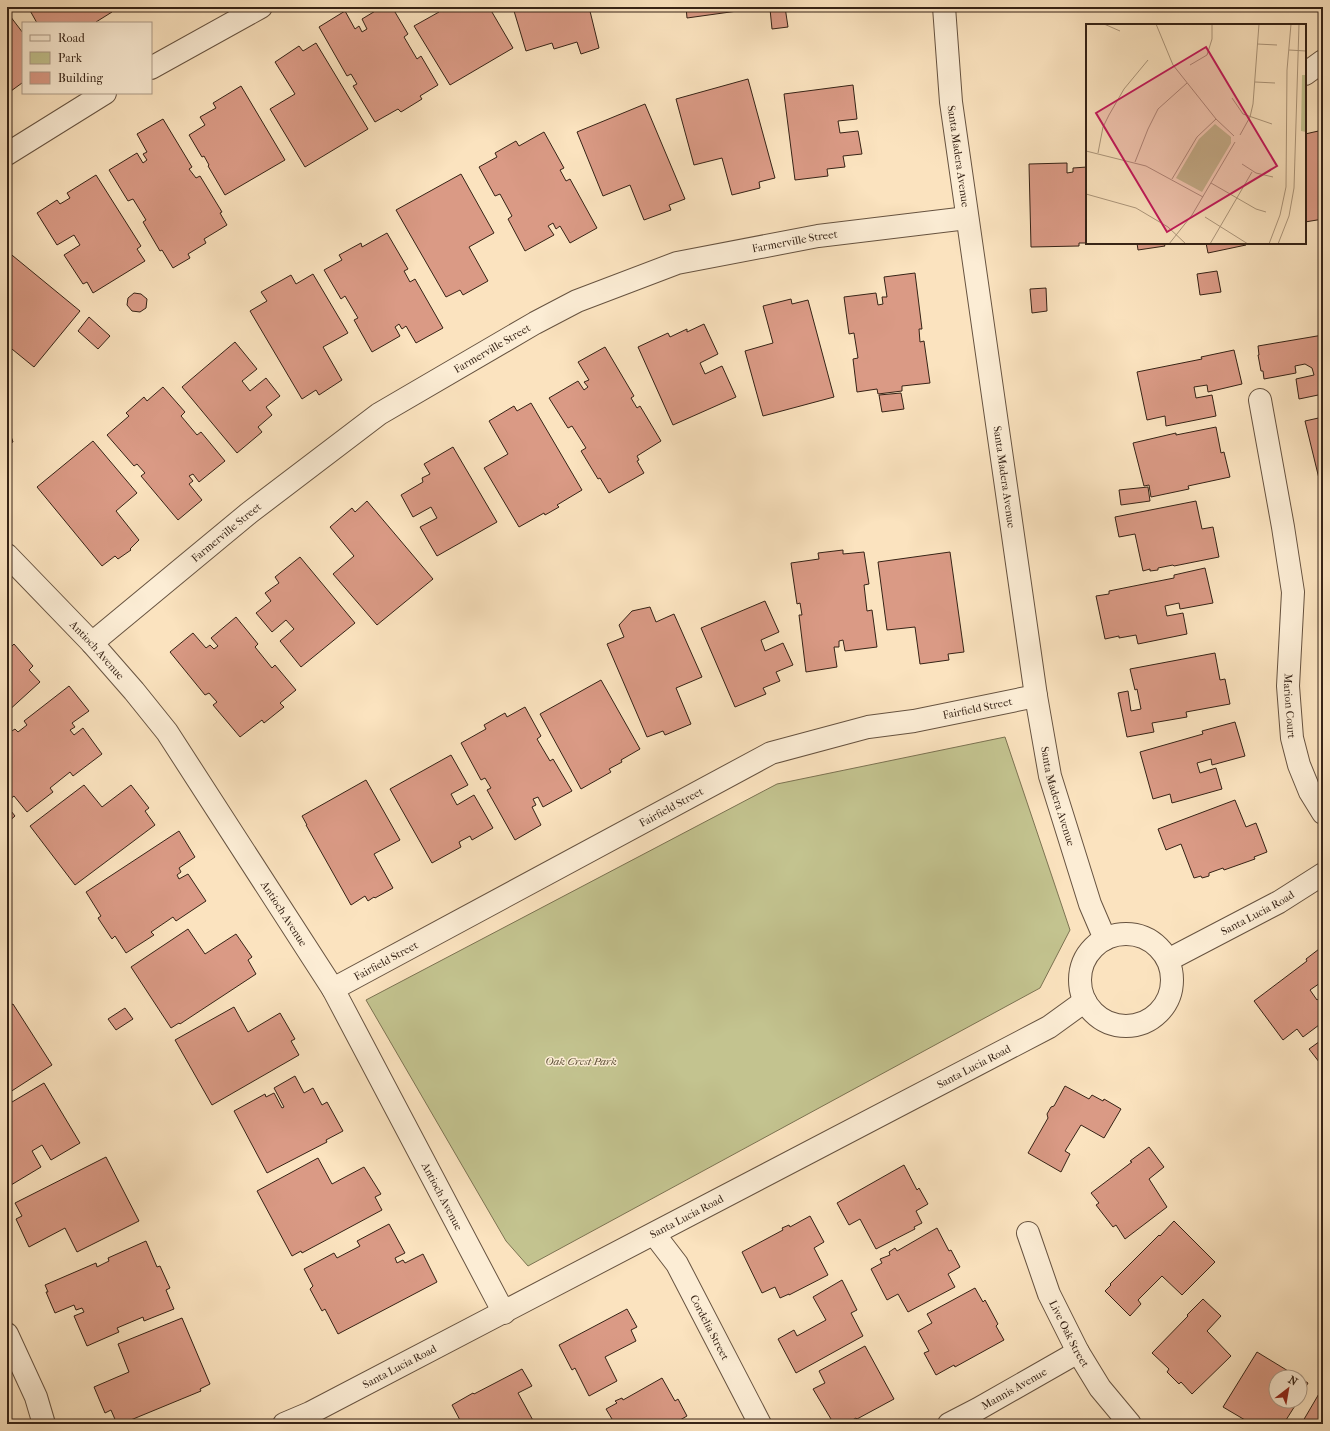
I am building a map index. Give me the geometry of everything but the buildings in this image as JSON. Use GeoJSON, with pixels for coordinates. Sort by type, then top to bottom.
{"type":"FeatureCollection","features":[{"type":"Feature","properties":{"kind":"street"},"geometry":{"type":"LineString","coordinates":[[152,67],[261,7]]}},
{"type":"Feature","properties":{"kind":"street","name":"Santa Madera Avenue"},"geometry":{"type":"LineString","coordinates":[[944,7],[951,102],[1036,696],[1050,776],[1090,904],[1105,938]]}},
{"type":"Feature","properties":{"kind":"street"},"geometry":{"type":"LineString","coordinates":[[1306,73],[1323,62]]}},
{"type":"Feature","properties":{"kind":"street"},"geometry":{"type":"LineString","coordinates":[[7,154],[103,94]]}},
{"type":"Feature","properties":{"kind":"street","name":"Farmerville Street"},"geometry":{"type":"LineString","coordinates":[[92,643],[249,513],[379,414],[535,323],[577,301],[677,263],[818,236],[967,218]]}},
{"type":"Feature","properties":{"kind":"street","name":"Marion Court"},"geometry":{"type":"LineString","coordinates":[[1260,400],[1293,592],[1288,686],[1292,738],[1299,765],[1310,792],[1323,813]]}},
{"type":"Feature","properties":{"kind":"street","name":"Antioch Avenue"},"geometry":{"type":"LineString","coordinates":[[7,555],[92,643],[167,732],[333,989],[504,1312]]}},
{"type":"Feature","properties":{"kind":"street","name":"Fairfield Street"},"geometry":{"type":"LineString","coordinates":[[333,989],[771,753],[868,727],[914,721],[1036,696]]}},
{"type":"Feature","properties":{"kind":"street","name":"Santa Lucia Road"},"geometry":{"type":"LineString","coordinates":[[1168,960],[1279,902],[1323,874]]}},
{"type":"Feature","properties":{"kind":"street"},"geometry":{"type":"LineString","coordinates":[[1119,934],[1134,934],[1148,939],[1160,948],[1168,960],[1173,976],[1172,991],[1165,1006],[1154,1017],[1140,1024],[1124,1026],[1108,1022],[1095,1014],[1085,1001],[1080,987],[1081,973],[1085,959],[1093,947],[1105,938],[1119,934]]}},
{"type":"Feature","properties":{"kind":"street","name":"Santa Lucia Road"},"geometry":{"type":"LineString","coordinates":[[284,1424],[310,1413],[1049,1027],[1085,1001]]}},
{"type":"Feature","properties":{"kind":"street","name":"Live Oak Street"},"geometry":{"type":"LineString","coordinates":[[1028,1233],[1049,1294],[1078,1352],[1100,1388],[1130,1424]]}},
{"type":"Feature","properties":{"kind":"street","name":"Cordelia Street"},"geometry":{"type":"LineString","coordinates":[[654,1234],[676,1264],[760,1424]]}},
{"type":"Feature","properties":{"kind":"street"},"geometry":{"type":"LineString","coordinates":[[7,1334],[36,1397],[44,1424]]}},
{"type":"Feature","properties":{"kind":"street","name":"Mannis Avenue"},"geometry":{"type":"LineString","coordinates":[[949,1424],[1078,1352]]}},
{"type":"Feature","properties":{"kind":"green space","name":"Oak Crest Park"},"geometry":{"type":"Polygon","coordinates":[[[1005,737],[1070,930],[1040,988],[528,1266],[506,1241],[366,1000],[777,784],[1005,737]]]}}]}
